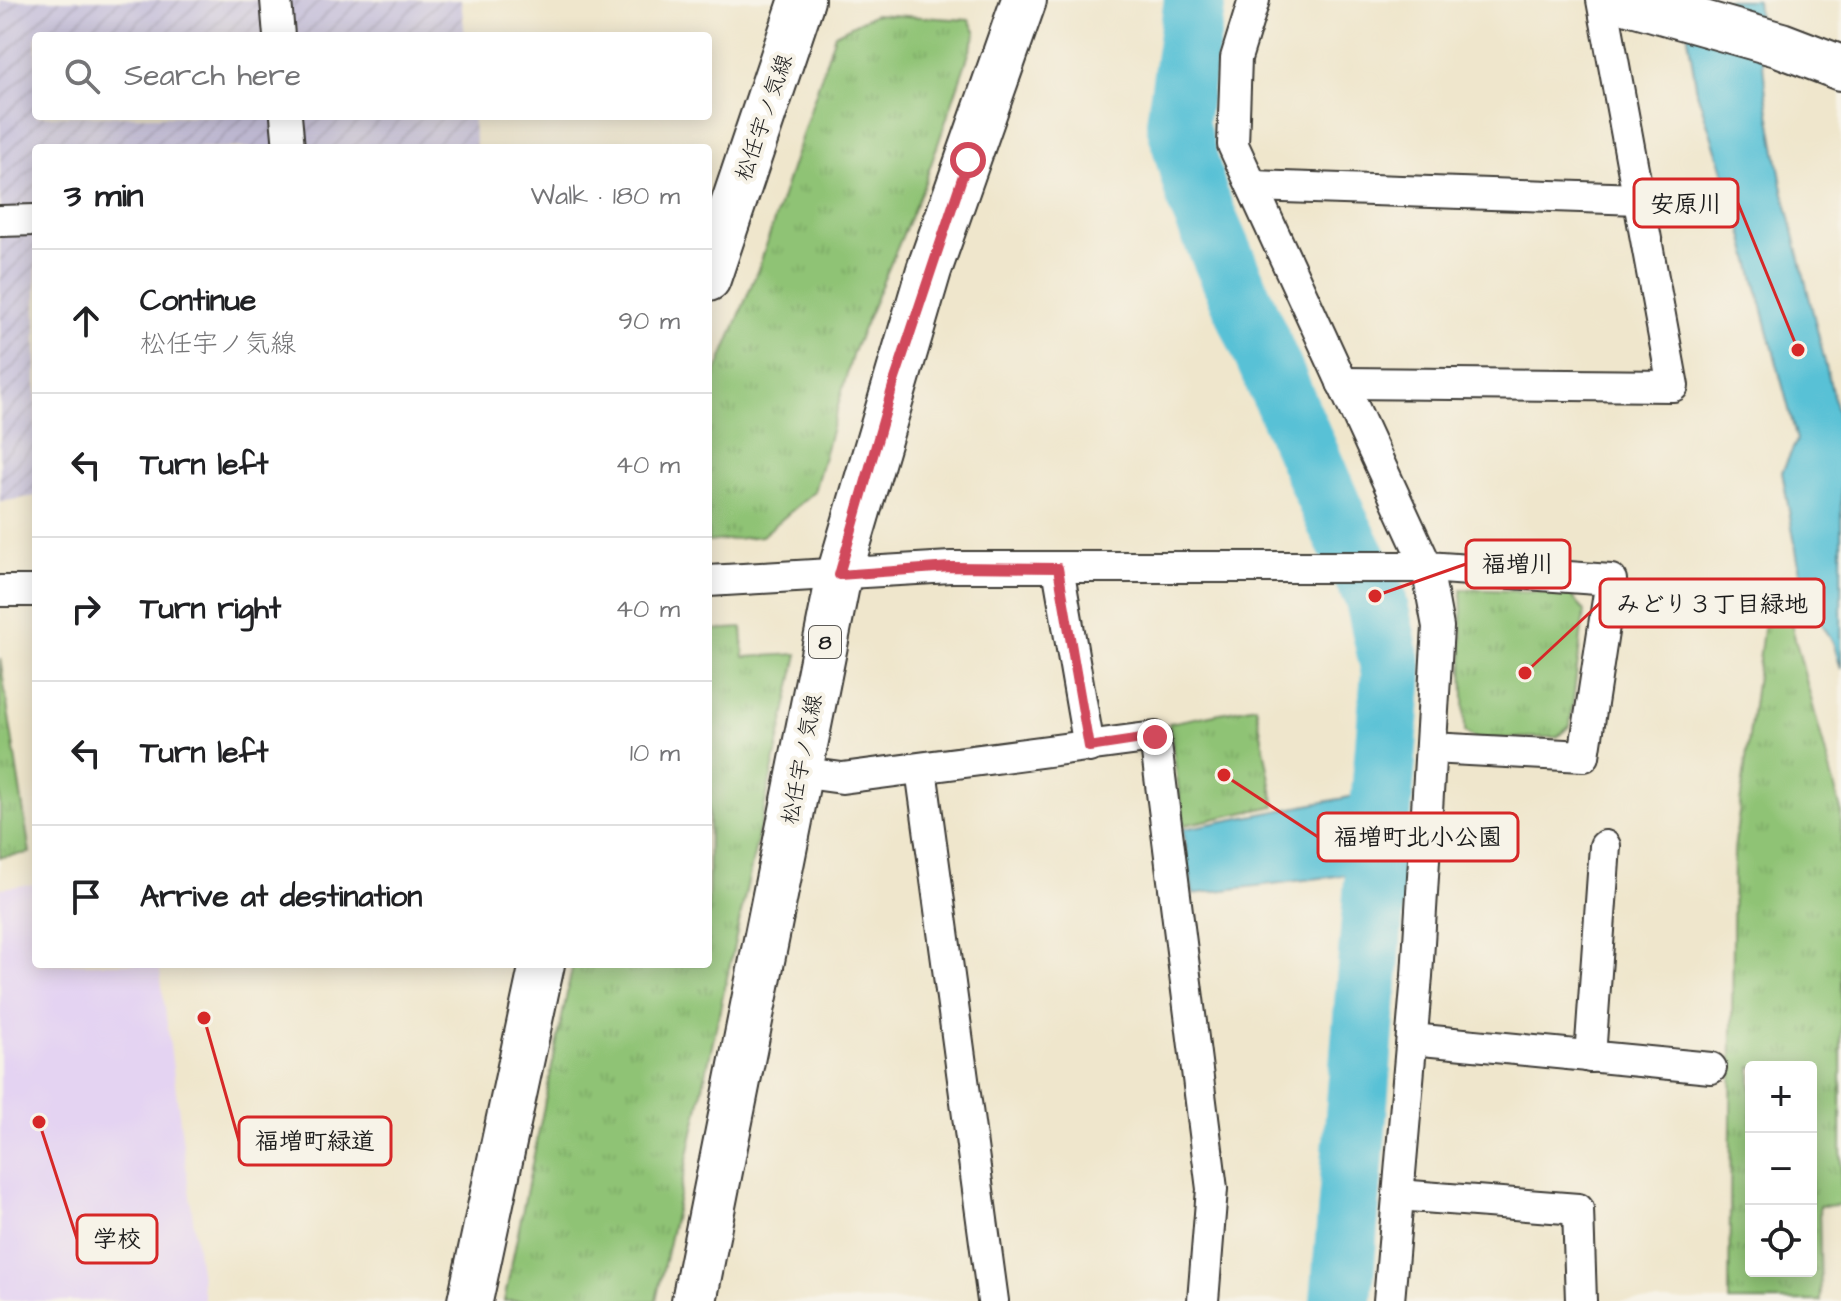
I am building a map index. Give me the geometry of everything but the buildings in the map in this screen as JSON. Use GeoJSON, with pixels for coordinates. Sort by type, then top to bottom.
{"type":"FeatureCollection","features":[{"type":"Feature","properties":{"kind":"main road","name":"松任宇ノ気線"},"geometry":{"type":"LineString","coordinates":[[712,267],[802,0]]}},
{"type":"Feature","properties":{"kind":"main road","name":"松任宇ノ気線"},"geometry":{"type":"LineString","coordinates":[[694,1301],[839,575],[929,270],[1024,0]]}},
{"type":"Feature","properties":{"kind":"main road"},"geometry":{"type":"LineString","coordinates":[[1622,0],[1781,45],[1841,68]]}},
{"type":"Feature","properties":{"kind":"main road"},"geometry":{"type":"LineString","coordinates":[[470,1301],[541,968]]}},
{"type":"Feature","properties":{"kind":"street"},"geometry":{"type":"LineString","coordinates":[[276,0],[279,32]]}},
{"type":"Feature","properties":{"kind":"street"},"geometry":{"type":"LineString","coordinates":[[1254,0],[1236,58],[1233,145],[1342,383],[1412,568],[1438,627],[1412,1039],[1389,1301]]}},
{"type":"Feature","properties":{"kind":"street"},"geometry":{"type":"LineString","coordinates":[[1342,383],[1673,386],[1602,0]]}},
{"type":"Feature","properties":{"kind":"street"},"geometry":{"type":"LineString","coordinates":[[286,120],[289,144]]}},
{"type":"Feature","properties":{"kind":"street"},"geometry":{"type":"LineString","coordinates":[[1252,186],[1639,199]]}},
{"type":"Feature","properties":{"kind":"street"},"geometry":{"type":"LineString","coordinates":[[0,221],[32,220]]}},
{"type":"Feature","properties":{"kind":"street"},"geometry":{"type":"LineString","coordinates":[[712,581],[951,567],[1412,568],[1611,580],[1584,756],[1431,748]]}},
{"type":"Feature","properties":{"kind":"street"},"geometry":{"type":"LineString","coordinates":[[1058,568],[1089,747]]}},
{"type":"Feature","properties":{"kind":"street"},"geometry":{"type":"LineString","coordinates":[[0,591],[32,591]]}},
{"type":"Feature","properties":{"kind":"street"},"geometry":{"type":"LineString","coordinates":[[798,772],[842,778],[1155,737],[1212,1189],[1203,1301]]}},
{"type":"Feature","properties":{"kind":"street"},"geometry":{"type":"LineString","coordinates":[[921,769],[993,1301]]}},
{"type":"Feature","properties":{"kind":"street"},"geometry":{"type":"LineString","coordinates":[[1590,1057],[1605,846]]}},
{"type":"Feature","properties":{"kind":"street"},"geometry":{"type":"LineString","coordinates":[[1412,1039],[1711,1068]]}},
{"type":"Feature","properties":{"kind":"street"},"geometry":{"type":"LineString","coordinates":[[1398,1195],[1578,1209],[1581,1301]]}},
{"type":"Feature","properties":{"kind":"shaded area"},"geometry":{"type":"Polygon","coordinates":[[[0,0],[461,0],[465,32],[32,32],[32,120],[472,120],[476,144],[32,144],[32,497],[0,502],[0,0]]]}},
{"type":"Feature","properties":{"kind":"shaded area"},"geometry":{"type":"Polygon","coordinates":[[[32,884],[32,968],[160,968],[204,1301],[0,1301],[0,888],[32,884]]]}},
{"type":"Feature","properties":{"kind":"green space"},"geometry":{"type":"Polygon","coordinates":[[[875,14],[969,20],[976,33],[924,185],[853,352],[814,492],[762,536],[712,542],[712,383],[760,264],[835,34],[875,14]]]}},
{"type":"Feature","properties":{"kind":"green space"},"geometry":{"type":"Polygon","coordinates":[[[1461,589],[1570,593],[1584,612],[1570,726],[1557,737],[1476,739],[1465,732],[1461,589]]]}},
{"type":"Feature","properties":{"kind":"green space"},"geometry":{"type":"Polygon","coordinates":[[[1789,616],[1841,811],[1841,1205],[1819,1206],[1821,1301],[1729,1301],[1734,850],[1764,622],[1789,616]]]}},
{"type":"Feature","properties":{"kind":"green space"},"geometry":{"type":"Polygon","coordinates":[[[742,628],[744,657],[798,654],[656,1301],[504,1301],[572,968],[712,968],[712,630],[742,628]]]}},
{"type":"Feature","properties":{"kind":"green space"},"geometry":{"type":"Polygon","coordinates":[[[0,658],[30,853],[0,857],[0,658]]]}},
{"type":"Feature","properties":{"kind":"green space"},"geometry":{"type":"Polygon","coordinates":[[[1256,706],[1275,806],[1184,825],[1169,723],[1256,706]]]}},
{"type":"Feature","properties":{"kind":"water"},"geometry":{"type":"Polygon","coordinates":[[[1682,0],[1757,0],[1766,95],[1782,185],[1841,428],[1841,669],[1833,642],[1804,594],[1782,472],[1797,440],[1740,223],[1697,92],[1682,0]]]}},
{"type":"Feature","properties":{"kind":"water"},"geometry":{"type":"Polygon","coordinates":[[[1360,795],[1352,874],[1193,894],[1183,829],[1360,795]]]}},
{"type":"Feature","properties":{"kind":"waterway"},"geometry":{"type":"LineString","coordinates":[[1195,0],[1177,123],[1198,200],[1337,521],[1375,596],[1392,672],[1341,1301]]}},
{"type":"Feature","properties":{"kind":"place","name":"安原川"},"geometry":{"type":"Point","coordinates":[1798,350]}},
{"type":"Feature","properties":{"kind":"place","name":"福増川"},"geometry":{"type":"Point","coordinates":[1375,596]}},
{"type":"Feature","properties":{"kind":"place","name":"みどり３丁目緑地"},"geometry":{"type":"Point","coordinates":[1525,673]}},
{"type":"Feature","properties":{"kind":"place","name":"福増町北小公園"},"geometry":{"type":"Point","coordinates":[1224,775]}},
{"type":"Feature","properties":{"kind":"place","name":"福増町緑道"},"geometry":{"type":"Point","coordinates":[204,1018]}},
{"type":"Feature","properties":{"kind":"place","name":"学校"},"geometry":{"type":"Point","coordinates":[39,1122]}},
{"type":"Feature","properties":{"kind":"route"},"geometry":{"type":"LineString","coordinates":[[968,160],[894,382],[839,575],[951,567],[1058,568],[1089,747],[1155,737]]}}]}
